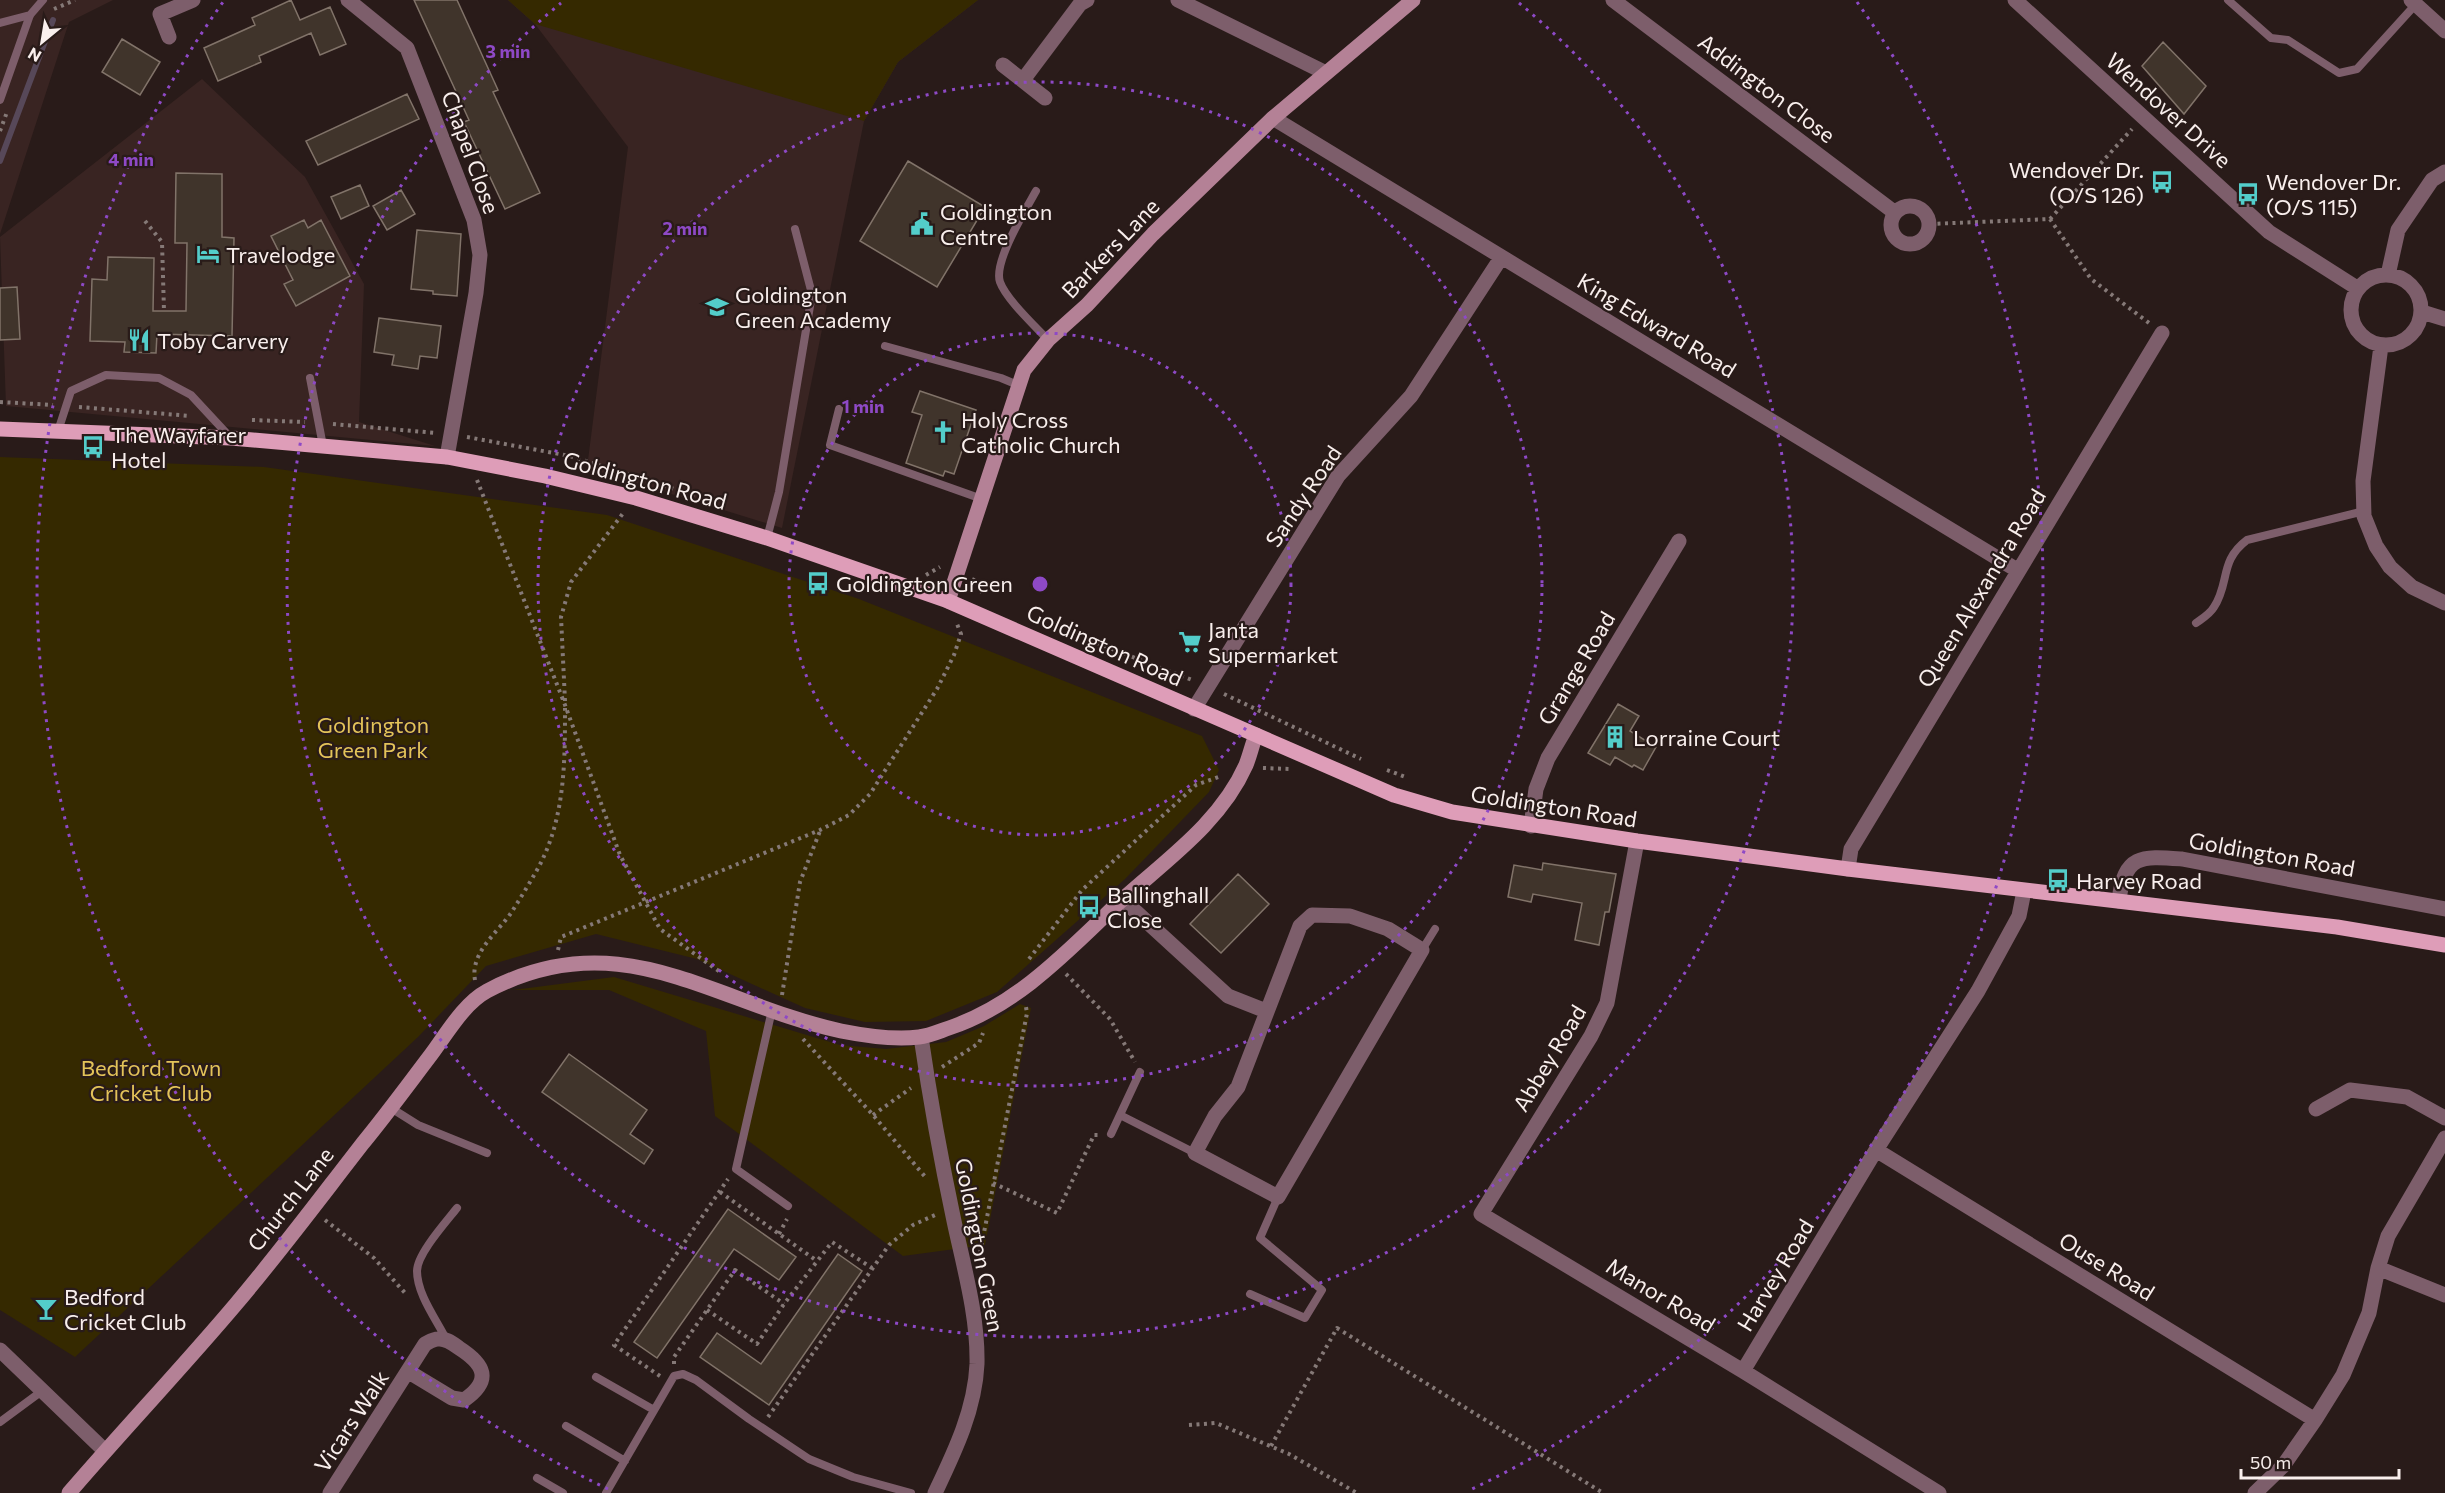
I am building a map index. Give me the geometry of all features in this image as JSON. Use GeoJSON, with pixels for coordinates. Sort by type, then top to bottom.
{"type":"FeatureCollection","features":[{"type":"Feature","properties":{"kind":"main road","name":"Goldington Road"},"geometry":{"type":"LineString","coordinates":[[0,429],[231,438],[447,457],[545,476],[636,498],[767,538],[948,601],[1394,795],[1452,812],[1637,841],[2024,891],[2337,927],[2445,945]]}},
{"type":"Feature","properties":{"kind":"street"},"geometry":{"type":"LineString","coordinates":[[170,37],[160,14],[193,0]]}},
{"type":"Feature","properties":{"kind":"street","name":"Chapel Close"},"geometry":{"type":"LineString","coordinates":[[348,0],[407,48],[474,220],[480,255],[476,293],[447,457]]}},
{"type":"Feature","properties":{"kind":"street"},"geometry":{"type":"LineString","coordinates":[[1023,80],[1080,4],[1087,0]]}},
{"type":"Feature","properties":{"kind":"street"},"geometry":{"type":"LineString","coordinates":[[1178,0],[1326,73]]}},
{"type":"Feature","properties":{"kind":"street","name":"Addington Close"},"geometry":{"type":"LineString","coordinates":[[1613,0],[1894,212]]}},
{"type":"Feature","properties":{"kind":"street","name":"Wendover Drive"},"geometry":{"type":"LineString","coordinates":[[2016,0],[2269,232],[2357,288]]}},
{"type":"Feature","properties":{"kind":"street","name":"Barkers Lane"},"geometry":{"type":"LineString","coordinates":[[948,601],[1024,370],[1048,340],[1087,305],[1153,234],[1273,118],[1406,2]]}},
{"type":"Feature","properties":{"kind":"street"},"geometry":{"type":"LineString","coordinates":[[2414,2],[2445,31]]}},
{"type":"Feature","properties":{"kind":"street"},"geometry":{"type":"LineString","coordinates":[[1003,65],[1045,98]]}},
{"type":"Feature","properties":{"kind":"street","name":"King Edward Road"},"geometry":{"type":"LineString","coordinates":[[1273,118],[2017,570]]}},
{"type":"Feature","properties":{"kind":"street"},"geometry":{"type":"LineString","coordinates":[[2388,274],[2398,230],[2432,180],[2445,172]]}},
{"type":"Feature","properties":{"kind":"street"},"geometry":{"type":"LineString","coordinates":[[1908,204],[1923,209],[1930,224],[1924,239],[1912,245],[1897,240],[1889,226],[1894,212],[1908,204]]}},
{"type":"Feature","properties":{"kind":"street","name":"Sandy Road"},"geometry":{"type":"LineString","coordinates":[[1194,709],[1338,476],[1411,396],[1501,258]]}},
{"type":"Feature","properties":{"kind":"street"},"geometry":{"type":"LineString","coordinates":[[2388,274],[2406,281],[2418,295],[2422,312],[2417,328],[2401,343],[2381,346],[2360,335],[2349,312],[2357,288],[2373,277],[2388,274]]}},
{"type":"Feature","properties":{"kind":"street"},"geometry":{"type":"LineString","coordinates":[[2422,312],[2445,319]]}},
{"type":"Feature","properties":{"kind":"street","name":"Queen Alexandra Road"},"geometry":{"type":"LineString","coordinates":[[1848,869],[1851,849],[2017,570],[2162,333]]}},
{"type":"Feature","properties":{"kind":"street"},"geometry":{"type":"LineString","coordinates":[[2381,346],[2363,482],[2364,511],[2376,546],[2390,567],[2412,587],[2445,603]]}},
{"type":"Feature","properties":{"kind":"street","name":"Grange Road"},"geometry":{"type":"LineString","coordinates":[[1531,826],[1536,789],[1548,758],[1679,541]]}},
{"type":"Feature","properties":{"kind":"street"},"geometry":{"type":"LineString","coordinates":[[554,965],[607,962],[663,971],[821,1027],[869,1037],[921,1037],[963,1023],[1006,1002],[1055,963],[1122,899],[1187,845],[1219,808],[1246,766],[1256,735]]}},
{"type":"Feature","properties":{"kind":"street","name":"Abbey Road"},"geometry":{"type":"LineString","coordinates":[[1481,1214],[1591,1036],[1607,1003],[1637,841]]}},
{"type":"Feature","properties":{"kind":"street","name":"Goldington Road"},"geometry":{"type":"LineString","coordinates":[[2120,901],[2121,882],[2133,863],[2149,857],[2182,859],[2445,909]]}},
{"type":"Feature","properties":{"kind":"street","name":"Harvey Road"},"geometry":{"type":"LineString","coordinates":[[1743,1371],[1875,1150],[1978,991],[2019,916],[2024,891]]}},
{"type":"Feature","properties":{"kind":"street"},"geometry":{"type":"LineString","coordinates":[[1122,899],[1228,996],[1266,1011]]}},
{"type":"Feature","properties":{"kind":"street"},"geometry":{"type":"LineString","coordinates":[[1312,915],[1350,916],[1388,929],[1422,950],[1278,1197],[1194,1153],[1215,1116],[1238,1087],[1266,1011],[1300,926],[1312,915]]}},
{"type":"Feature","properties":{"kind":"street","name":"Church Lane"},"geometry":{"type":"LineString","coordinates":[[69,1493],[236,1304],[391,1108],[465,1009],[481,994],[511,979],[554,965]]}},
{"type":"Feature","properties":{"kind":"street","name":"Goldington Green"},"geometry":{"type":"LineString","coordinates":[[921,1037],[935,1129],[975,1320],[977,1365],[968,1416],[952,1458],[935,1493]]}},
{"type":"Feature","properties":{"kind":"street"},"geometry":{"type":"LineString","coordinates":[[2316,1109],[2350,1090],[2407,1097],[2445,1118]]}},
{"type":"Feature","properties":{"kind":"street"},"geometry":{"type":"LineString","coordinates":[[2254,1493],[2283,1466],[2343,1374],[2369,1313],[2378,1268],[2388,1236],[2445,1138]]}},
{"type":"Feature","properties":{"kind":"street","name":"Ouse Road"},"geometry":{"type":"LineString","coordinates":[[1875,1150],[2315,1420]]}},
{"type":"Feature","properties":{"kind":"street","name":"Manor Road"},"geometry":{"type":"LineString","coordinates":[[1481,1214],[1743,1371],[1939,1493]]}},
{"type":"Feature","properties":{"kind":"street"},"geometry":{"type":"LineString","coordinates":[[2378,1268],[2445,1295]]}},
{"type":"Feature","properties":{"kind":"street","name":"Vicars Walk"},"geometry":{"type":"LineString","coordinates":[[330,1493],[425,1344],[435,1338],[446,1340],[476,1359],[482,1366],[482,1378],[473,1394],[464,1400],[452,1398],[409,1372]]}},
{"type":"Feature","properties":{"kind":"street"},"geometry":{"type":"LineString","coordinates":[[0,1350],[105,1451]]}},
{"type":"Feature","properties":{"kind":"lane"},"geometry":{"type":"LineString","coordinates":[[0,100],[30,15],[43,0]]}},
{"type":"Feature","properties":{"kind":"lane"},"geometry":{"type":"LineString","coordinates":[[2228,0],[2271,38],[2288,40],[2339,73],[2357,69],[2414,2]]}},
{"type":"Feature","properties":{"kind":"lane"},"geometry":{"type":"LineString","coordinates":[[0,23],[30,15]]}},
{"type":"Feature","properties":{"kind":"lane"},"geometry":{"type":"LineString","coordinates":[[1036,191],[1000,265],[999,281],[1018,307],[1048,340]]}},
{"type":"Feature","properties":{"kind":"lane"},"geometry":{"type":"LineString","coordinates":[[767,538],[779,492],[812,294],[795,229]]}},
{"type":"Feature","properties":{"kind":"lane"},"geometry":{"type":"LineString","coordinates":[[885,346],[1002,378],[1018,385]]}},
{"type":"Feature","properties":{"kind":"lane"},"geometry":{"type":"LineString","coordinates":[[58,431],[71,391],[106,375],[159,378],[191,395],[231,438]]}},
{"type":"Feature","properties":{"kind":"lane"},"geometry":{"type":"LineString","coordinates":[[310,378],[323,446]]}},
{"type":"Feature","properties":{"kind":"lane"},"geometry":{"type":"LineString","coordinates":[[839,409],[830,446],[982,499]]}},
{"type":"Feature","properties":{"kind":"lane"},"geometry":{"type":"LineString","coordinates":[[2196,622],[2215,606],[2228,562],[2235,548],[2247,540],[2364,511]]}},
{"type":"Feature","properties":{"kind":"lane"},"geometry":{"type":"LineString","coordinates":[[1422,950],[1435,929]]}},
{"type":"Feature","properties":{"kind":"lane"},"geometry":{"type":"LineString","coordinates":[[775,1012],[736,1169],[788,1206]]}},
{"type":"Feature","properties":{"kind":"lane"},"geometry":{"type":"LineString","coordinates":[[1111,1134],[1140,1072]]}},
{"type":"Feature","properties":{"kind":"lane"},"geometry":{"type":"LineString","coordinates":[[391,1108],[418,1125],[488,1153]]}},
{"type":"Feature","properties":{"kind":"lane"},"geometry":{"type":"LineString","coordinates":[[1120,1115],[1194,1153]]}},
{"type":"Feature","properties":{"kind":"lane"},"geometry":{"type":"LineString","coordinates":[[1250,1294],[1305,1318],[1322,1290],[1260,1238],[1278,1197]]}},
{"type":"Feature","properties":{"kind":"lane"},"geometry":{"type":"LineString","coordinates":[[446,1340],[419,1285],[417,1269],[425,1252],[457,1208]]}},
{"type":"Feature","properties":{"kind":"lane"},"geometry":{"type":"LineString","coordinates":[[606,1493],[672,1380],[683,1374],[696,1380],[761,1428],[810,1459],[853,1477],[911,1493]]}},
{"type":"Feature","properties":{"kind":"lane"},"geometry":{"type":"LineString","coordinates":[[596,1377],[654,1410]]}},
{"type":"Feature","properties":{"kind":"lane"},"geometry":{"type":"LineString","coordinates":[[0,1422],[42,1391]]}},
{"type":"Feature","properties":{"kind":"lane"},"geometry":{"type":"LineString","coordinates":[[566,1426],[625,1461]]}},
{"type":"Feature","properties":{"kind":"lane"},"geometry":{"type":"LineString","coordinates":[[537,1478],[563,1493]]}},
{"type":"Feature","properties":{"kind":"path"},"geometry":{"type":"LineString","coordinates":[[1930,224],[2050,219],[2143,117]]}},
{"type":"Feature","properties":{"kind":"path"},"geometry":{"type":"LineString","coordinates":[[2050,219],[2091,279],[2162,333]]}},
{"type":"Feature","properties":{"kind":"path"},"geometry":{"type":"LineString","coordinates":[[145,221],[162,242],[164,311]]}},
{"type":"Feature","properties":{"kind":"path"},"geometry":{"type":"LineString","coordinates":[[469,461],[566,705],[620,855],[660,929],[724,974]]}},
{"type":"Feature","properties":{"kind":"path"},"geometry":{"type":"LineString","coordinates":[[481,994],[474,978],[475,963],[484,946],[510,914],[538,869],[551,842],[559,813],[565,765],[566,705],[561,617],[571,582],[636,498]]}},
{"type":"Feature","properties":{"kind":"path"},"geometry":{"type":"LineString","coordinates":[[554,965],[561,937],[820,830],[849,815],[870,794],[937,689],[954,655],[961,634],[948,601]]}},
{"type":"Feature","properties":{"kind":"path"},"geometry":{"type":"LineString","coordinates":[[820,830],[800,882],[775,1012],[873,1115],[930,1182]]}},
{"type":"Feature","properties":{"kind":"path"},"geometry":{"type":"LineString","coordinates":[[1055,963],[1110,1019],[1140,1072]]}},
{"type":"Feature","properties":{"kind":"path"},"geometry":{"type":"LineString","coordinates":[[966,1275],[978,1259],[1027,1013],[1023,988]]}},
{"type":"Feature","properties":{"kind":"path"},"geometry":{"type":"LineString","coordinates":[[993,1183],[1057,1214],[1094,1135],[1111,1134]]}},
{"type":"Feature","properties":{"kind":"path"},"geometry":{"type":"LineString","coordinates":[[736,1169],[614,1345],[672,1380],[674,1358],[735,1270],[784,1304]]}},
{"type":"Feature","properties":{"kind":"path"},"geometry":{"type":"LineString","coordinates":[[720,1192],[818,1261]]}},
{"type":"Feature","properties":{"kind":"path"},"geometry":{"type":"LineString","coordinates":[[761,1428],[890,1245],[913,1225],[951,1208]]}},
{"type":"Feature","properties":{"kind":"path"},"geometry":{"type":"LineString","coordinates":[[311,1209],[374,1258],[410,1298]]}},
{"type":"Feature","properties":{"kind":"path"},"geometry":{"type":"LineString","coordinates":[[707,1310],[757,1344],[784,1304],[832,1242],[872,1268]]}},
{"type":"Feature","properties":{"kind":"path"},"geometry":{"type":"LineString","coordinates":[[1272,1446],[1338,1328],[1603,1493]]}},
{"type":"Feature","properties":{"kind":"path"},"geometry":{"type":"LineString","coordinates":[[1189,1425],[1216,1423],[1272,1446],[1357,1493]]}},
{"type":"Feature","properties":{"kind":"shaded area"},"geometry":{"type":"Polygon","coordinates":[[[0,0],[113,0],[69,22],[0,234],[0,0]]]}},
{"type":"Feature","properties":{"kind":"shaded area","name":"Goldington Green Academy"},"geometry":{"type":"Polygon","coordinates":[[[508,0],[978,0],[898,62],[864,121],[782,528],[587,468],[628,147],[535,24],[508,0]]]}},
{"type":"Feature","properties":{"kind":"shaded area"},"geometry":{"type":"Polygon","coordinates":[[[202,79],[305,177],[364,284],[359,422],[435,446],[6,406],[0,237],[202,79]]]}},
{"type":"Feature","properties":{"kind":"green space"},"geometry":{"type":"Polygon","coordinates":[[[508,0],[978,0],[898,62],[864,121],[535,24],[508,0]]]}},
{"type":"Feature","properties":{"kind":"green space","name":"Goldington Green Park"},"geometry":{"type":"Polygon","coordinates":[[[0,457],[264,467],[607,515],[859,599],[1202,736],[1219,770],[1209,792],[1125,879],[997,992],[926,1021],[865,1022],[805,1008],[697,959],[596,934],[486,966],[418,1037],[75,1357],[0,1310],[0,457]]]}},
{"type":"Feature","properties":{"kind":"green space"},"geometry":{"type":"Polygon","coordinates":[[[614,977],[840,1045],[886,1049],[946,1042],[984,1026],[1020,1004],[1031,1008],[985,1245],[903,1256],[715,1116],[706,1031],[609,990],[513,990],[614,977]]]}},
{"type":"Feature","properties":{"kind":"building"},"geometry":{"type":"Polygon","coordinates":[[[291,0],[300,20],[330,7],[346,44],[320,55],[311,33],[259,56],[261,62],[218,81],[204,48],[255,25],[252,18],[291,0]]]}},
{"type":"Feature","properties":{"kind":"building"},"geometry":{"type":"Polygon","coordinates":[[[414,0],[457,0],[498,90],[493,92],[540,193],[505,209],[464,122],[469,120],[414,0]]]}},
{"type":"Feature","properties":{"kind":"building"},"geometry":{"type":"Polygon","coordinates":[[[122,39],[160,62],[140,95],[102,72],[122,39]]]}},
{"type":"Feature","properties":{"kind":"building"},"geometry":{"type":"Polygon","coordinates":[[[2163,42],[2206,86],[2184,114],[2142,66],[2163,42]]]}},
{"type":"Feature","properties":{"kind":"building"},"geometry":{"type":"Polygon","coordinates":[[[407,94],[419,119],[318,165],[306,141],[407,94]]]}},
{"type":"Feature","properties":{"kind":"building","name":"Goldington Centre"},"geometry":{"type":"Polygon","coordinates":[[[908,161],[985,207],[937,287],[860,241],[908,161]]]}},
{"type":"Feature","properties":{"kind":"building"},"geometry":{"type":"Polygon","coordinates":[[[176,173],[222,174],[222,237],[234,238],[232,336],[157,334],[156,353],[124,352],[125,342],[90,341],[92,279],[107,280],[108,257],[154,258],[153,311],[186,311],[187,243],[175,243],[176,173]]]}},
{"type":"Feature","properties":{"kind":"building"},"geometry":{"type":"Polygon","coordinates":[[[360,185],[369,206],[341,219],[331,197],[360,185]]]}},
{"type":"Feature","properties":{"kind":"building"},"geometry":{"type":"Polygon","coordinates":[[[401,190],[415,214],[387,230],[373,206],[401,190]]]}},
{"type":"Feature","properties":{"kind":"building"},"geometry":{"type":"Polygon","coordinates":[[[304,220],[308,228],[321,220],[350,276],[296,306],[284,284],[293,280],[271,236],[304,220]]]}},
{"type":"Feature","properties":{"kind":"building"},"geometry":{"type":"Polygon","coordinates":[[[417,230],[461,234],[457,296],[411,289],[417,230]]]}},
{"type":"Feature","properties":{"kind":"building"},"geometry":{"type":"Polygon","coordinates":[[[17,287],[20,339],[0,340],[0,288],[17,287]]]}},
{"type":"Feature","properties":{"kind":"building"},"geometry":{"type":"Polygon","coordinates":[[[379,318],[441,326],[437,358],[420,356],[418,369],[392,365],[394,355],[374,352],[379,318]]]}},
{"type":"Feature","properties":{"kind":"building","name":"Holy Cross Catholic Church"},"geometry":{"type":"Polygon","coordinates":[[[920,391],[976,410],[954,474],[945,471],[943,476],[906,463],[922,415],[912,412],[920,391]]]}},
{"type":"Feature","properties":{"kind":"building","name":"Lorraine Court"},"geometry":{"type":"Polygon","coordinates":[[[1618,704],[1639,716],[1630,731],[1656,747],[1643,770],[1634,765],[1632,767],[1615,757],[1610,765],[1588,753],[1618,704]]]}},
{"type":"Feature","properties":{"kind":"building"},"geometry":{"type":"Polygon","coordinates":[[[1543,863],[1616,874],[1609,912],[1605,912],[1599,945],[1575,940],[1582,903],[1533,894],[1531,902],[1508,897],[1514,865],[1542,870],[1543,863]]]}},
{"type":"Feature","properties":{"kind":"building"},"geometry":{"type":"Polygon","coordinates":[[[1238,874],[1269,904],[1221,953],[1190,924],[1238,874]]]}},
{"type":"Feature","properties":{"kind":"building"},"geometry":{"type":"Polygon","coordinates":[[[569,1054],[647,1110],[630,1134],[653,1150],[644,1164],[542,1092],[569,1054]]]}},
{"type":"Feature","properties":{"kind":"building"},"geometry":{"type":"Polygon","coordinates":[[[728,1209],[796,1257],[779,1280],[734,1249],[657,1358],[634,1342],[728,1209]]]}},
{"type":"Feature","properties":{"kind":"building"},"geometry":{"type":"Polygon","coordinates":[[[838,1254],[862,1271],[769,1405],[700,1357],[717,1333],[761,1364],[838,1254]]]}},
{"type":"Feature","properties":{"kind":"waterway"},"geometry":{"type":"LineString","coordinates":[[0,161],[53,20]]}},
{"type":"Feature","properties":{"kind":"place","name":"Wendover Dr. (O/S 126)"},"geometry":{"type":"Point","coordinates":[2162,182]}},
{"type":"Feature","properties":{"kind":"place","name":"Wendover Dr. (O/S 115)"},"geometry":{"type":"Point","coordinates":[2248,194]}},
{"type":"Feature","properties":{"kind":"place","name":"Goldington Centre"},"geometry":{"type":"Point","coordinates":[922,224]}},
{"type":"Feature","properties":{"kind":"place","name":"Travelodge"},"geometry":{"type":"Point","coordinates":[208,254]}},
{"type":"Feature","properties":{"kind":"place","name":"Goldington Green Academy"},"geometry":{"type":"Point","coordinates":[717,307]}},
{"type":"Feature","properties":{"kind":"place","name":"Toby Carvery"},"geometry":{"type":"Point","coordinates":[139,340]}},
{"type":"Feature","properties":{"kind":"place","name":"Holy Cross Catholic Church"},"geometry":{"type":"Point","coordinates":[943,432]}},
{"type":"Feature","properties":{"kind":"place","name":"The Wayfarer Hotel"},"geometry":{"type":"Point","coordinates":[93,447]}},
{"type":"Feature","properties":{"kind":"place","name":"Goldington Green"},"geometry":{"type":"Point","coordinates":[818,583]}},
{"type":"Feature","properties":{"kind":"place","name":"Janta Supermarket"},"geometry":{"type":"Point","coordinates":[1190,642]}},
{"type":"Feature","properties":{"kind":"place","name":"Lorraine Court"},"geometry":{"type":"Point","coordinates":[1615,737]}},
{"type":"Feature","properties":{"kind":"place","name":"Harvey Road"},"geometry":{"type":"Point","coordinates":[2058,880]}},
{"type":"Feature","properties":{"kind":"place","name":"Ballinghall Close"},"geometry":{"type":"Point","coordinates":[1089,907]}},
{"type":"Feature","properties":{"kind":"place","name":"Bedford Cricket Club"},"geometry":{"type":"Point","coordinates":[46,1309]}},
{"type":"Feature","properties":{"kind":"park label","name":"Bedford Town Cricket Club"},"geometry":{"type":"Point","coordinates":[151,1080]}}]}
